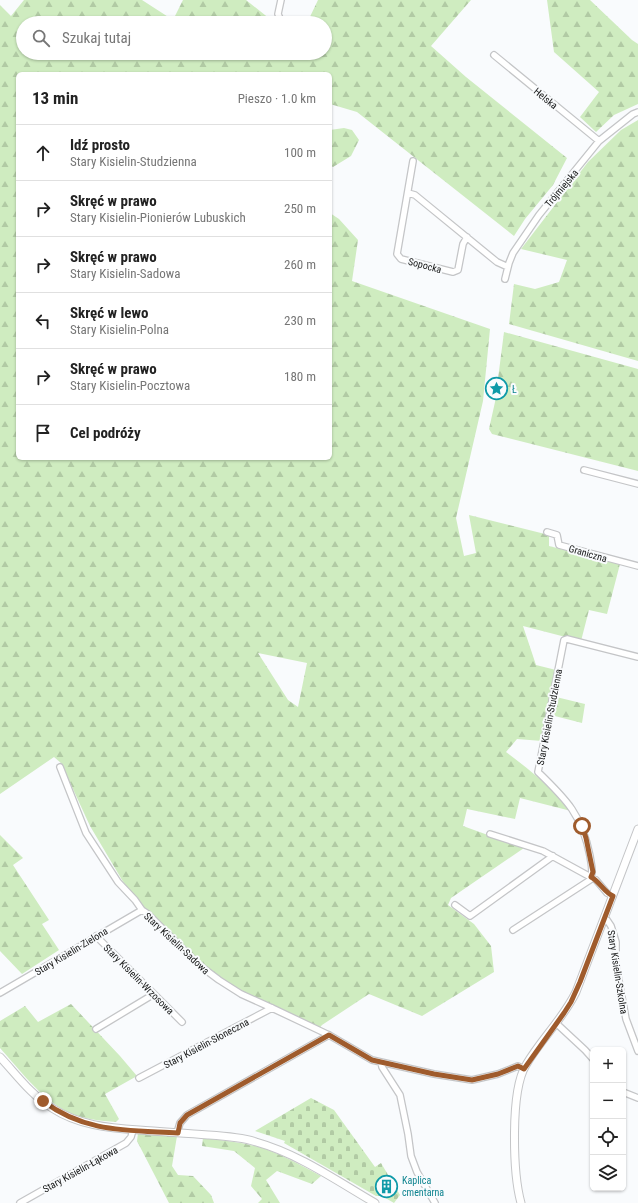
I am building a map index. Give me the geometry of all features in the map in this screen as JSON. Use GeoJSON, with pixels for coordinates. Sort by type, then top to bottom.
{"type":"FeatureCollection","features":[{"type":"Feature","properties":{"kind":"street"},"geometry":{"type":"LineString","coordinates":[[279,16],[281,0]]}},
{"type":"Feature","properties":{"kind":"street","name":"Helska"},"geometry":{"type":"LineString","coordinates":[[494,55],[599,141]]}},
{"type":"Feature","properties":{"kind":"street","name":"Trójmiejska"},"geometry":{"type":"LineString","coordinates":[[505,279],[515,249],[539,215],[599,141],[633,114],[638,112]]}},
{"type":"Feature","properties":{"kind":"street","name":"Sopocka"},"geometry":{"type":"LineString","coordinates":[[413,161],[397,254],[401,259],[453,272],[458,270],[463,244],[467,238]]}},
{"type":"Feature","properties":{"kind":"street"},"geometry":{"type":"LineString","coordinates":[[408,193],[416,195],[497,262],[508,267]]}},
{"type":"Feature","properties":{"kind":"street"},"geometry":{"type":"LineString","coordinates":[[584,470],[638,484]]}},
{"type":"Feature","properties":{"kind":"street","name":"Graniczna"},"geometry":{"type":"LineString","coordinates":[[547,532],[557,535],[559,545],[638,566]]}},
{"type":"Feature","properties":{"kind":"street","name":"Stary Kisielin-Studzienna"},"geometry":{"type":"LineString","coordinates":[[591,877],[593,872],[582,826],[567,802],[538,772],[564,640],[567,639],[638,657]]}},
{"type":"Feature","properties":{"kind":"street","name":"Stary Kisielin-Sadowa"},"geometry":{"type":"LineString","coordinates":[[60,767],[86,833],[118,882],[136,900],[142,910],[148,914],[199,964],[241,994],[329,1035],[372,1060],[434,1074],[472,1080],[498,1074],[518,1066],[524,1069]]}},
{"type":"Feature","properties":{"kind":"street"},"geometry":{"type":"LineString","coordinates":[[521,1203],[516,1175],[515,1130],[518,1091],[524,1069],[564,1013],[576,992],[638,829]]}},
{"type":"Feature","properties":{"kind":"street"},"geometry":{"type":"LineString","coordinates":[[490,834],[539,849],[553,856],[591,877],[599,883],[607,893],[613,896]]}},
{"type":"Feature","properties":{"kind":"street"},"geometry":{"type":"LineString","coordinates":[[455,905],[470,916],[553,856]]}},
{"type":"Feature","properties":{"kind":"street"},"geometry":{"type":"LineString","coordinates":[[513,930],[590,880],[591,877]]}},
{"type":"Feature","properties":{"kind":"street","name":"Stary Kisielin-Zielona"},"geometry":{"type":"LineString","coordinates":[[0,993],[142,910]]}},
{"type":"Feature","properties":{"kind":"street","name":"Stary Kisielin-Szkolna"},"geometry":{"type":"LineString","coordinates":[[604,919],[607,920],[612,926],[616,942],[616,965],[626,1019],[638,1051]]}},
{"type":"Feature","properties":{"kind":"street","name":"Stary Kisielin-Wrzosowa"},"geometry":{"type":"LineString","coordinates":[[96,936],[182,1022]]}},
{"type":"Feature","properties":{"kind":"street"},"geometry":{"type":"LineString","coordinates":[[96,1029],[149,997],[152,993]]}},
{"type":"Feature","properties":{"kind":"street","name":"Stary Kisielin-Słoneczna"},"geometry":{"type":"LineString","coordinates":[[139,1078],[272,1008]]}},
{"type":"Feature","properties":{"kind":"street"},"geometry":{"type":"LineString","coordinates":[[556,1024],[590,1056]]}},
{"type":"Feature","properties":{"kind":"street"},"geometry":{"type":"LineString","coordinates":[[178,1133],[180,1123],[187,1115],[329,1035]]}},
{"type":"Feature","properties":{"kind":"street"},"geometry":{"type":"LineString","coordinates":[[0,1057],[35,1094],[52,1108],[84,1123],[97,1127],[232,1137],[255,1141],[299,1159],[375,1203]]}},
{"type":"Feature","properties":{"kind":"street"},"geometry":{"type":"LineString","coordinates":[[381,1062],[382,1067],[400,1096],[407,1126],[410,1152],[416,1169],[435,1203]]}},
{"type":"Feature","properties":{"kind":"street"},"geometry":{"type":"LineString","coordinates":[[626,1093],[638,1098]]}},
{"type":"Feature","properties":{"kind":"street","name":"Stary Kisielin-Łąkowa"},"geometry":{"type":"LineString","coordinates":[[20,1203],[126,1143],[131,1137],[133,1130]]}},
{"type":"Feature","properties":{"kind":"green space"},"geometry":{"type":"Polygon","coordinates":[[[24,0],[142,0],[167,16],[16,16],[16,60],[332,60],[332,16],[310,16],[318,0],[471,0],[431,46],[466,77],[567,158],[553,185],[525,219],[514,236],[357,112],[332,105],[332,72],[16,72],[16,460],[332,460],[332,214],[339,219],[358,240],[352,281],[490,329],[483,401],[456,518],[464,556],[476,553],[469,515],[549,535],[549,546],[620,564],[607,614],[589,610],[581,641],[523,626],[536,665],[556,670],[552,696],[585,704],[582,723],[547,714],[542,741],[517,739],[506,752],[540,780],[571,811],[520,798],[515,819],[467,809],[463,826],[524,848],[451,898],[448,905],[474,924],[491,946],[494,972],[422,1016],[369,994],[322,1025],[318,1030],[222,984],[143,909],[122,880],[90,826],[61,763],[54,757],[0,794],[0,5],[11,16],[24,0]],[[258,653],[288,700],[298,707],[307,663],[258,653]]]}},
{"type":"Feature","properties":{"kind":"green space"},"geometry":{"type":"Polygon","coordinates":[[[183,0],[246,0],[266,16],[175,16],[183,0]]]}},
{"type":"Feature","properties":{"kind":"green space"},"geometry":{"type":"Polygon","coordinates":[[[547,0],[590,0],[638,44],[638,104],[614,115],[596,132],[580,117],[599,92],[554,52],[547,0]]]}},
{"type":"Feature","properties":{"kind":"green space"},"geometry":{"type":"Polygon","coordinates":[[[638,120],[638,361],[509,324],[514,284],[535,289],[559,282],[567,260],[521,249],[588,162],[621,130],[638,120]]]}},
{"type":"Feature","properties":{"kind":"green space"},"geometry":{"type":"Polygon","coordinates":[[[344,128],[352,130],[359,140],[351,156],[333,167],[332,166],[332,130],[344,128]]]}},
{"type":"Feature","properties":{"kind":"green space"},"geometry":{"type":"Polygon","coordinates":[[[504,332],[638,369],[638,471],[492,434],[489,429],[495,402],[504,332]]]}},
{"type":"Feature","properties":{"kind":"green space"},"geometry":{"type":"Polygon","coordinates":[[[0,835],[23,858],[13,865],[49,920],[42,924],[59,950],[22,974],[0,951],[0,835]]]}},
{"type":"Feature","properties":{"kind":"green space"},"geometry":{"type":"Polygon","coordinates":[[[71,1004],[137,1076],[105,1094],[119,1119],[116,1122],[86,1118],[68,1112],[58,1106],[31,1083],[0,1048],[0,1021],[25,1006],[38,1022],[71,1004]]]}},
{"type":"Feature","properties":{"kind":"green space"},"geometry":{"type":"Polygon","coordinates":[[[311,1098],[334,1110],[375,1167],[381,1163],[400,1195],[394,1203],[382,1196],[376,1196],[284,1143],[285,1141],[255,1131],[311,1098]]]}},
{"type":"Feature","properties":{"kind":"green space"},"geometry":{"type":"Polygon","coordinates":[[[138,1133],[177,1136],[172,1166],[178,1175],[193,1176],[211,1195],[214,1203],[169,1203],[137,1141],[138,1133]]]}},
{"type":"Feature","properties":{"kind":"green space"},"geometry":{"type":"Polygon","coordinates":[[[203,1138],[255,1146],[289,1159],[321,1176],[312,1184],[277,1171],[266,1180],[280,1203],[258,1203],[262,1199],[251,1186],[255,1168],[234,1151],[202,1146],[203,1138]]]}},
{"type":"Feature","properties":{"kind":"place","name":"Ł"},"geometry":{"type":"Point","coordinates":[496,389]}},
{"type":"Feature","properties":{"kind":"place","name":"Kaplica cmentarna"},"geometry":{"type":"Point","coordinates":[387,1186]}},
{"type":"Feature","properties":{"kind":"route"},"geometry":{"type":"LineString","coordinates":[[43,1101],[70,1118],[97,1127],[178,1133],[182,1119],[187,1115],[329,1035],[372,1060],[434,1074],[474,1080],[498,1074],[518,1066],[524,1069],[571,1002],[613,896],[607,893],[596,880],[591,877],[593,872],[582,826]]}}]}
